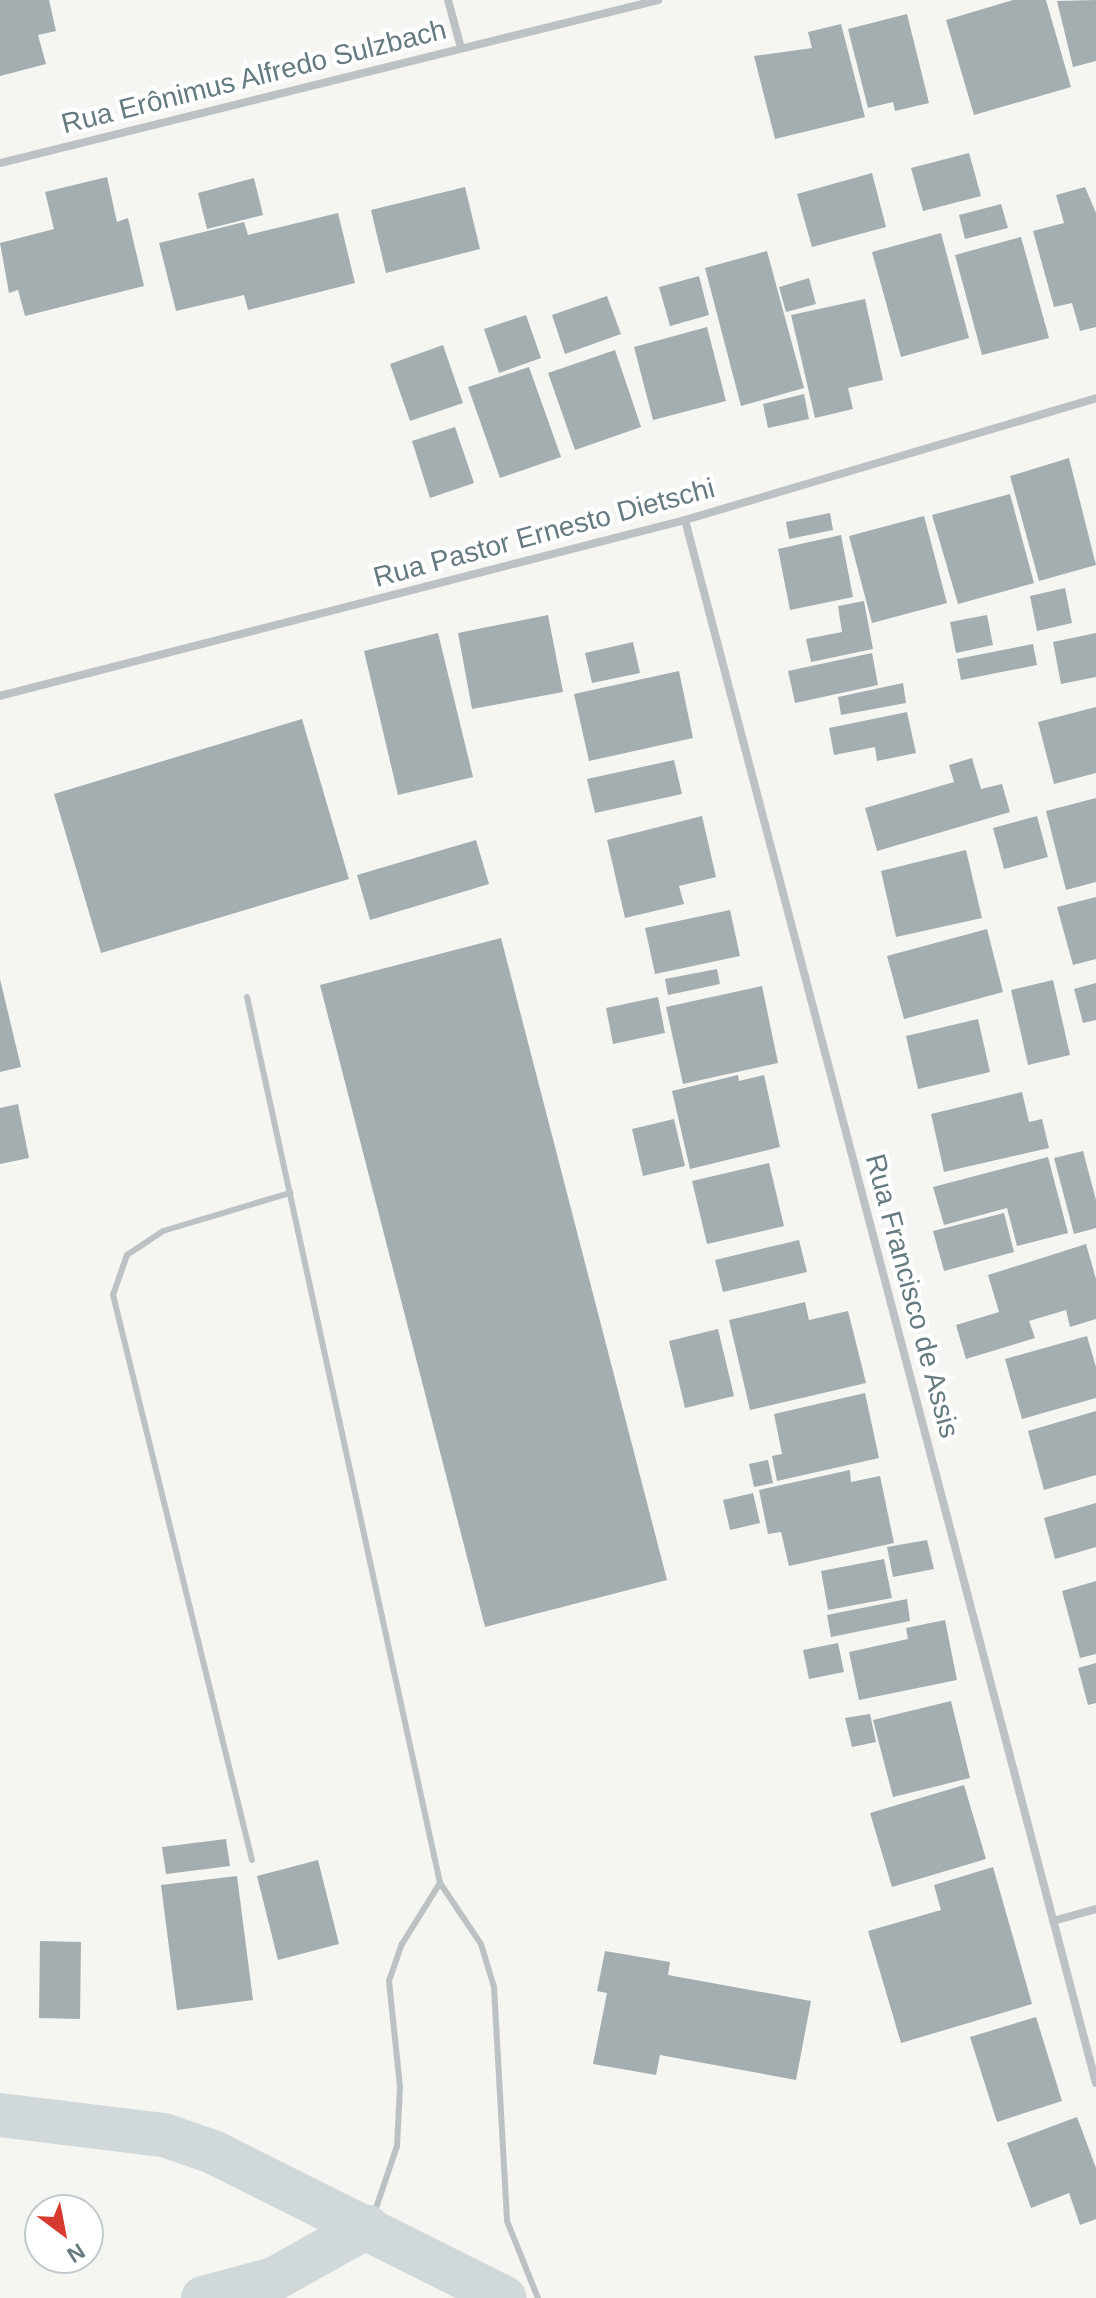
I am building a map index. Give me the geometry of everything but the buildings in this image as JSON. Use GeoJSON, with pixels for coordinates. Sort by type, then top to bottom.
{"type":"FeatureCollection","features":[{"type":"Feature","properties":{"kind":"main road"},"geometry":{"type":"LineString","coordinates":[[0,2115],[164,2135],[213,2152],[504,2298]]}},
{"type":"Feature","properties":{"kind":"main road"},"geometry":{"type":"LineString","coordinates":[[203,2298],[274,2279],[367,2227]]}},
{"type":"Feature","properties":{"kind":"street"},"geometry":{"type":"LineString","coordinates":[[448,0],[461,48]]}},
{"type":"Feature","properties":{"kind":"street","name":"Rua Erônimus Alfredo Sulzbach"},"geometry":{"type":"LineString","coordinates":[[0,163],[658,0]]}},
{"type":"Feature","properties":{"kind":"street","name":"Rua Pastor Ernesto Dietschi"},"geometry":{"type":"LineString","coordinates":[[0,696],[685,520],[1096,398]]}},
{"type":"Feature","properties":{"kind":"street","name":"Rua Francisco de Assis"},"geometry":{"type":"LineString","coordinates":[[685,520],[1096,2083]]}},
{"type":"Feature","properties":{"kind":"street"},"geometry":{"type":"LineString","coordinates":[[1053,1921],[1096,1909]]}},
{"type":"Feature","properties":{"kind":"lane"},"geometry":{"type":"LineString","coordinates":[[247,997],[440,1883],[481,1944],[494,1987],[507,2221],[538,2298]]}},
{"type":"Feature","properties":{"kind":"lane"},"geometry":{"type":"LineString","coordinates":[[252,1860],[113,1295],[127,1255],[163,1231],[290,1193]]}},
{"type":"Feature","properties":{"kind":"lane"},"geometry":{"type":"LineString","coordinates":[[367,2227],[383,2197],[397,2146],[400,2087],[389,1981],[402,1944],[440,1883]]}}]}
